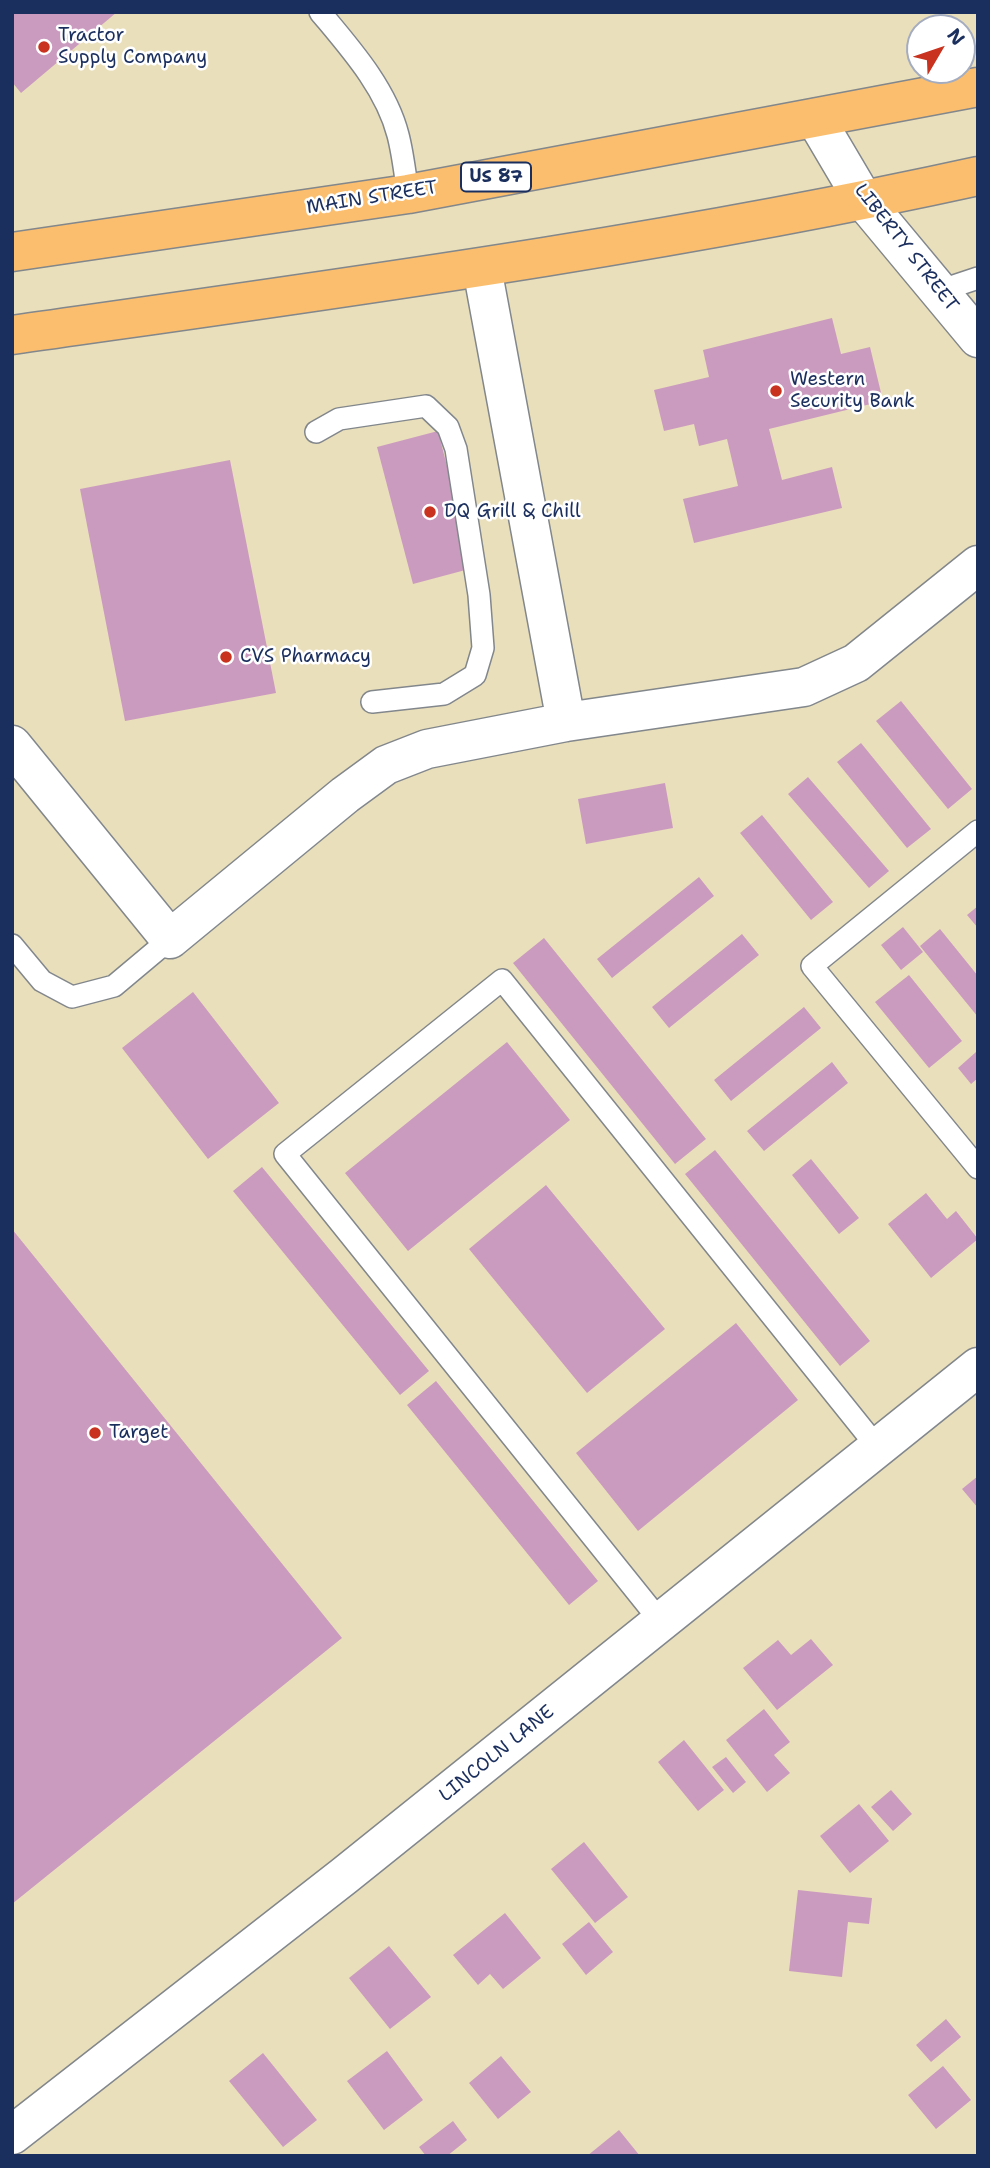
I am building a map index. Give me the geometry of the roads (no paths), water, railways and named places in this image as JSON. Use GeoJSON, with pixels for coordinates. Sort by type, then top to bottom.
{"type":"FeatureCollection","features":[{"type":"Feature","properties":{"kind":"main road","name":"MAIN STREET"},"geometry":{"type":"LineString","coordinates":[[12,252],[408,194],[978,87]]}},
{"type":"Feature","properties":{"kind":"main road"},"geometry":{"type":"LineString","coordinates":[[12,335],[482,268],[864,201],[978,176]]}},
{"type":"Feature","properties":{"kind":"street","name":"LIBERTY STREET"},"geometry":{"type":"LineString","coordinates":[[816,118],[864,201],[978,338]]}},
{"type":"Feature","properties":{"kind":"street"},"geometry":{"type":"LineString","coordinates":[[482,268],[566,722]]}},
{"type":"Feature","properties":{"kind":"street"},"geometry":{"type":"LineString","coordinates":[[12,745],[170,939],[345,795],[386,765],[427,749],[566,722],[804,687],[856,663],[978,565]]}},
{"type":"Feature","properties":{"kind":"street","name":"LINCOLN LANE"},"geometry":{"type":"LineString","coordinates":[[12,2135],[355,1867],[978,1367]]}},
{"type":"Feature","properties":{"kind":"lane"},"geometry":{"type":"LineString","coordinates":[[320,12],[363,65],[385,102],[398,133],[408,194]]}},
{"type":"Feature","properties":{"kind":"lane"},"geometry":{"type":"LineString","coordinates":[[939,292],[978,278]]}},
{"type":"Feature","properties":{"kind":"lane"},"geometry":{"type":"LineString","coordinates":[[316,432],[339,419],[426,406],[448,426],[456,449],[479,595],[483,648],[475,675],[444,694],[372,702]]}},
{"type":"Feature","properties":{"kind":"lane"},"geometry":{"type":"LineString","coordinates":[[978,831],[813,966],[978,1168]]}},
{"type":"Feature","properties":{"kind":"lane"},"geometry":{"type":"LineString","coordinates":[[12,945],[42,981],[72,997],[114,986],[170,939]]}},
{"type":"Feature","properties":{"kind":"lane"},"geometry":{"type":"LineString","coordinates":[[661,1622],[285,1154],[502,980],[878,1448]]}},
{"type":"Feature","properties":{"kind":"place","name":"Tractor Supply Company"},"geometry":{"type":"Point","coordinates":[44,47]}},
{"type":"Feature","properties":{"kind":"place","name":"Western Security Bank"},"geometry":{"type":"Point","coordinates":[776,391]}},
{"type":"Feature","properties":{"kind":"place","name":"DQ Grill & Chill"},"geometry":{"type":"Point","coordinates":[430,512]}},
{"type":"Feature","properties":{"kind":"place","name":"CVS Pharmacy"},"geometry":{"type":"Point","coordinates":[226,657]}},
{"type":"Feature","properties":{"kind":"place","name":"Target"},"geometry":{"type":"Point","coordinates":[95,1433]}}]}
